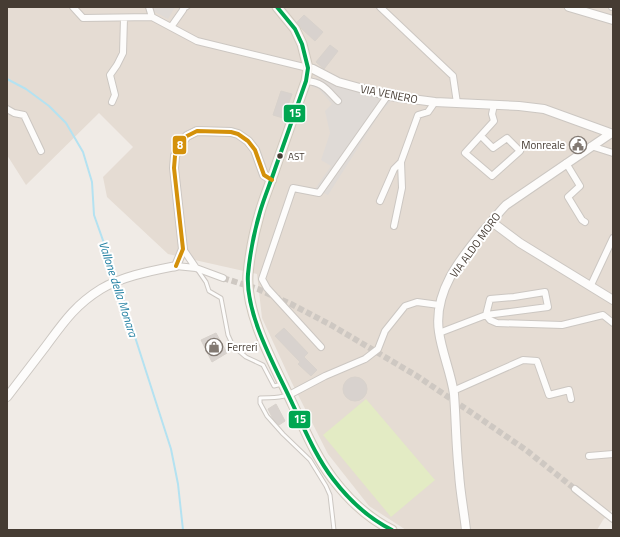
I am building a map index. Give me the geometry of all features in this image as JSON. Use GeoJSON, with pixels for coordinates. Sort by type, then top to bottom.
{"type":"FeatureCollection","features":[{"type":"Feature","properties":{"kind":"main road"},"geometry":{"type":"LineString","coordinates":[[277,7],[295,29],[302,44],[308,68],[306,81],[260,213],[251,249],[248,276],[255,320],[264,343],[316,452],[332,478],[350,499],[366,514],[383,526],[392,530]]}},
{"type":"Feature","properties":{"kind":"street","name":"VIA VENERO"},"geometry":{"type":"LineString","coordinates":[[73,7],[83,18],[152,17],[197,41],[313,69],[338,82],[388,95],[435,102],[544,109],[612,134]]}},
{"type":"Feature","properties":{"kind":"street"},"geometry":{"type":"LineString","coordinates":[[149,7],[152,17]]}},
{"type":"Feature","properties":{"kind":"street"},"geometry":{"type":"LineString","coordinates":[[380,7],[454,76],[457,103]]}},
{"type":"Feature","properties":{"kind":"street"},"geometry":{"type":"LineString","coordinates":[[569,7],[583,9],[613,20]]}},
{"type":"Feature","properties":{"kind":"street"},"geometry":{"type":"LineString","coordinates":[[171,27],[184,8]]}},
{"type":"Feature","properties":{"kind":"street"},"geometry":{"type":"LineString","coordinates":[[112,102],[115,95],[110,75],[117,65],[122,53],[124,18]]}},
{"type":"Feature","properties":{"kind":"street"},"geometry":{"type":"LineString","coordinates":[[306,81],[313,81],[322,85],[338,101]]}},
{"type":"Feature","properties":{"kind":"street"},"geometry":{"type":"LineString","coordinates":[[321,348],[267,288],[262,279],[293,188],[319,193],[388,95]]}},
{"type":"Feature","properties":{"kind":"street"},"geometry":{"type":"LineString","coordinates":[[394,226],[402,188],[402,162],[418,115],[428,112],[435,102]]}},
{"type":"Feature","properties":{"kind":"street"},"geometry":{"type":"LineString","coordinates":[[481,136],[493,148],[507,138],[520,151],[492,176],[466,153],[494,121],[492,114],[494,105]]}},
{"type":"Feature","properties":{"kind":"street"},"geometry":{"type":"LineString","coordinates":[[7,109],[14,113],[24,115],[41,151]]}},
{"type":"Feature","properties":{"kind":"street"},"geometry":{"type":"LineString","coordinates":[[196,268],[183,249],[174,168],[175,156],[180,144],[187,136],[197,131],[230,132],[238,134],[248,141],[255,150],[264,175],[272,180]]}},
{"type":"Feature","properties":{"kind":"street","name":"VIA ALDO MORO"},"geometry":{"type":"LineString","coordinates":[[466,530],[459,474],[453,391],[439,332],[439,305],[445,288],[454,270],[472,245],[506,205],[591,146],[612,134]]}},
{"type":"Feature","properties":{"kind":"street"},"geometry":{"type":"LineString","coordinates":[[591,146],[613,153]]}},
{"type":"Feature","properties":{"kind":"street"},"geometry":{"type":"LineString","coordinates":[[380,201],[394,169],[402,162]]}},
{"type":"Feature","properties":{"kind":"street"},"geometry":{"type":"LineString","coordinates":[[566,163],[580,186],[568,197],[582,220],[585,222]]}},
{"type":"Feature","properties":{"kind":"street"},"geometry":{"type":"LineString","coordinates":[[492,222],[520,243],[613,300]]}},
{"type":"Feature","properties":{"kind":"street"},"geometry":{"type":"LineString","coordinates":[[590,286],[613,238]]}},
{"type":"Feature","properties":{"kind":"street"},"geometry":{"type":"LineString","coordinates":[[176,266],[183,249]]}},
{"type":"Feature","properties":{"kind":"street"},"geometry":{"type":"LineString","coordinates":[[7,397],[70,314],[82,302],[101,289],[135,275],[176,266],[196,268],[223,278]]}},
{"type":"Feature","properties":{"kind":"street"},"geometry":{"type":"LineString","coordinates":[[439,332],[486,315],[548,307],[545,292],[490,299],[486,315]]}},
{"type":"Feature","properties":{"kind":"street"},"geometry":{"type":"LineString","coordinates":[[514,297],[516,311]]}},
{"type":"Feature","properties":{"kind":"street"},"geometry":{"type":"LineString","coordinates":[[289,395],[325,376],[366,359],[378,349],[385,331],[404,306],[417,302],[439,305]]}},
{"type":"Feature","properties":{"kind":"street"},"geometry":{"type":"LineString","coordinates":[[486,315],[490,320],[497,323],[562,325],[603,316],[613,323]]}},
{"type":"Feature","properties":{"kind":"street"},"geometry":{"type":"LineString","coordinates":[[453,391],[523,360],[537,361],[549,395],[568,390],[571,399]]}},
{"type":"Feature","properties":{"kind":"street"},"geometry":{"type":"LineString","coordinates":[[589,456],[613,454]]}},
{"type":"Feature","properties":{"kind":"street"},"geometry":{"type":"LineString","coordinates":[[575,489],[613,519]]}},
{"type":"Feature","properties":{"kind":"lane"},"geometry":{"type":"LineString","coordinates":[[196,268],[206,282],[208,292],[221,298],[228,335],[233,346],[246,357],[263,365],[274,386],[284,384]]}},
{"type":"Feature","properties":{"kind":"lane"},"geometry":{"type":"LineString","coordinates":[[289,395],[280,398],[260,398],[260,403],[267,416],[310,460],[330,495],[334,530]]}},
{"type":"Feature","properties":{"kind":"shaded area"},"geometry":{"type":"Polygon","coordinates":[[[7,7],[613,7],[613,509],[603,520],[597,530],[406,530],[369,506],[328,454],[292,383],[262,318],[257,274],[168,254],[107,197],[103,177],[133,147],[99,113],[26,185],[7,155],[7,7]]]}},
{"type":"Feature","properties":{"kind":"shaded area"},"geometry":{"type":"Polygon","coordinates":[[[155,7],[175,7],[168,19],[153,11],[155,7]]]}},
{"type":"Feature","properties":{"kind":"shaded area"},"geometry":{"type":"Polygon","coordinates":[[[317,78],[344,87],[396,97],[382,110],[328,195],[315,189],[331,166],[321,160],[330,133],[325,111],[332,104],[318,88],[312,87],[314,79],[317,78]]]}},
{"type":"Feature","properties":{"kind":"green space"},"geometry":{"type":"Polygon","coordinates":[[[366,399],[435,480],[391,517],[323,435],[366,399]]]}},
{"type":"Feature","properties":{"kind":"building"},"geometry":{"type":"Polygon","coordinates":[[[304,15],[323,32],[315,41],[297,22],[304,15]]]}},
{"type":"Feature","properties":{"kind":"building"},"geometry":{"type":"Polygon","coordinates":[[[330,45],[338,51],[324,69],[316,62],[330,45]]]}},
{"type":"Feature","properties":{"kind":"building"},"geometry":{"type":"Polygon","coordinates":[[[281,91],[292,94],[283,118],[273,115],[281,91]]]}},
{"type":"Feature","properties":{"kind":"building"},"geometry":{"type":"Polygon","coordinates":[[[284,328],[308,353],[304,357],[317,370],[311,376],[298,364],[300,362],[275,336],[284,328]]]}},
{"type":"Feature","properties":{"kind":"building","name":"Ferreri"},"geometry":{"type":"Polygon","coordinates":[[[216,333],[227,353],[212,362],[201,340],[216,333]]]}},
{"type":"Feature","properties":{"kind":"building"},"geometry":{"type":"Polygon","coordinates":[[[355,377],[364,380],[367,389],[364,398],[355,401],[346,398],[343,389],[346,380],[355,377]]]}},
{"type":"Feature","properties":{"kind":"building"},"geometry":{"type":"Polygon","coordinates":[[[276,404],[285,421],[279,425],[273,419],[268,409],[276,404]]]}},
{"type":"Feature","properties":{"kind":"waterway","name":"Vallone della Monara"},"geometry":{"type":"LineString","coordinates":[[7,79],[26,89],[49,106],[66,123],[83,152],[92,182],[94,215],[117,280]]}},
{"type":"Feature","properties":{"kind":"waterway","name":"Vallone della Monara"},"geometry":{"type":"LineString","coordinates":[[118,284],[171,449],[178,484],[183,530]]}},
{"type":"Feature","properties":{"kind":"tunnel"},"geometry":{"type":"LineString","coordinates":[[223,278],[258,289],[291,304],[331,325],[417,376],[526,450],[575,489]]}},
{"type":"Feature","properties":{"kind":"transit line","name":"15"},"geometry":{"type":"LineString","coordinates":[[277,7],[295,29],[302,44],[308,68],[306,81],[263,201],[256,227],[248,274],[248,290],[251,307],[256,324],[270,358],[321,462],[352,501],[375,520],[392,530]]}},
{"type":"Feature","properties":{"kind":"transit line","name":"8"},"geometry":{"type":"LineString","coordinates":[[176,266],[183,249],[174,168],[175,156],[180,144],[187,136],[197,131],[231,132],[238,134],[248,141],[255,150],[264,175],[272,180]]}},
{"type":"Feature","properties":{"kind":"place","name":"Monreale"},"geometry":{"type":"Point","coordinates":[578,145]}},
{"type":"Feature","properties":{"kind":"place","name":"AST"},"geometry":{"type":"Point","coordinates":[280,156]}},
{"type":"Feature","properties":{"kind":"place","name":"Ferreri"},"geometry":{"type":"Point","coordinates":[214,347]}}]}
